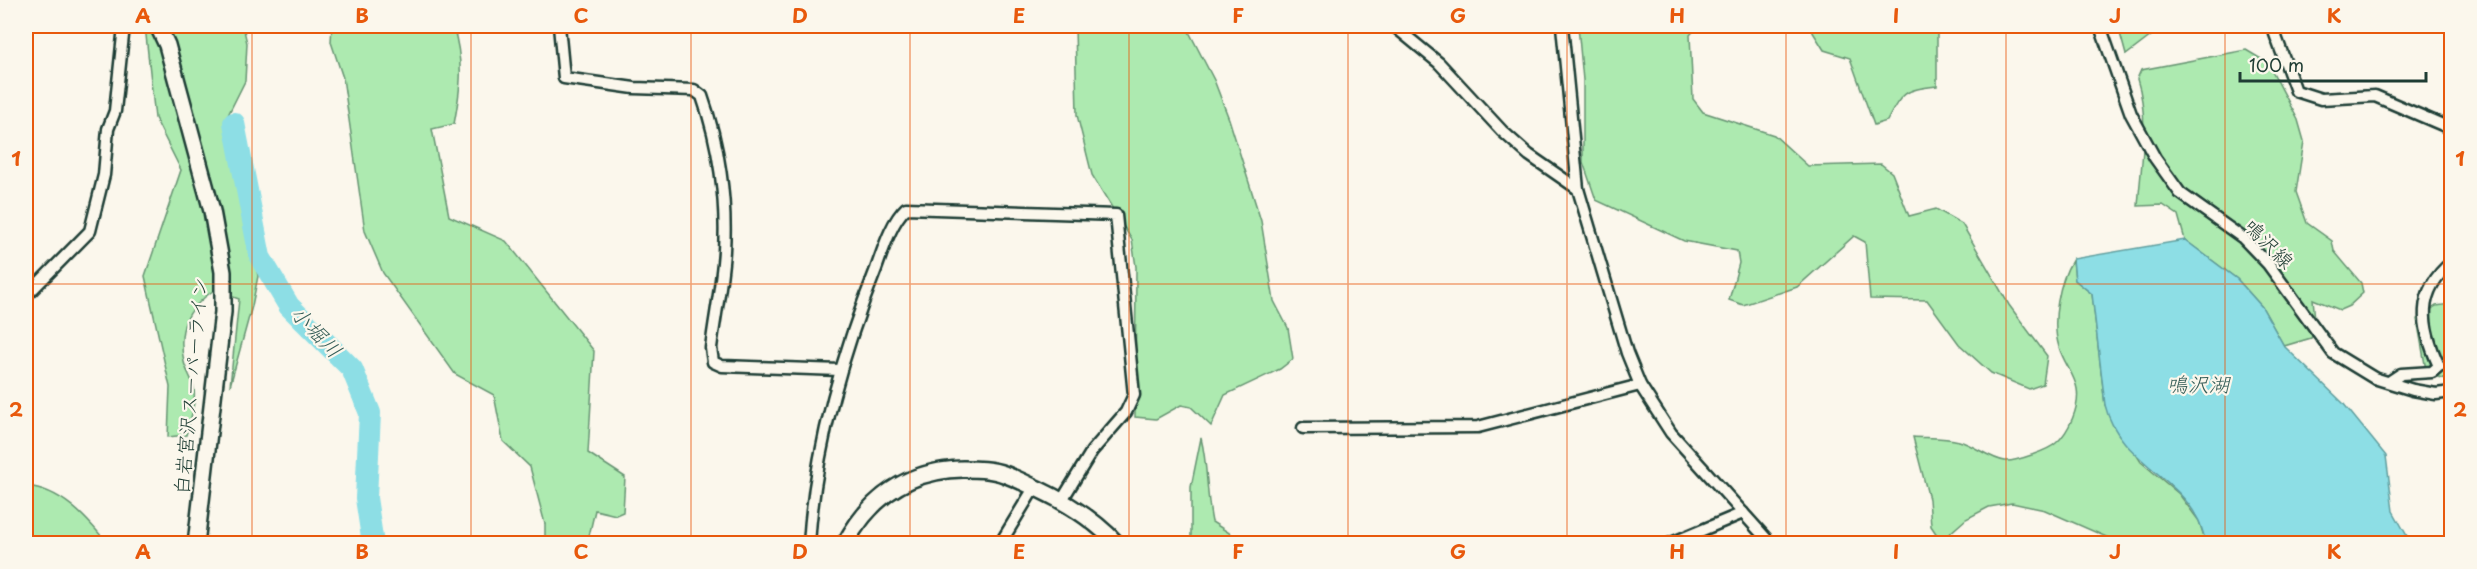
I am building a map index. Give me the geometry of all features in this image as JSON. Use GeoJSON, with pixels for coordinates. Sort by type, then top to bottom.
{"type":"FeatureCollection","features":[{"type":"Feature","properties":{"kind":"street"},"geometry":{"type":"LineString","coordinates":[[26,296],[90,231],[104,175],[108,129],[115,111],[124,26]]}},
{"type":"Feature","properties":{"kind":"street","name":"白岩宮沢スーパーライン"},"geometry":{"type":"LineString","coordinates":[[158,26],[167,45],[212,211],[223,272],[223,312],[196,543]]}},
{"type":"Feature","properties":{"kind":"street"},"geometry":{"type":"LineString","coordinates":[[559,26],[564,78],[634,88],[694,90],[702,96],[714,139],[724,222],[724,251],[711,348],[713,362],[722,366],[840,370]]}},
{"type":"Feature","properties":{"kind":"street"},"geometry":{"type":"LineString","coordinates":[[1394,26],[1439,63],[1529,155],[1578,189]]}},
{"type":"Feature","properties":{"kind":"street"},"geometry":{"type":"LineString","coordinates":[[1562,26],[1578,189],[1614,314],[1640,385],[1671,433],[1771,543]]}},
{"type":"Feature","properties":{"kind":"street","name":"鳴沢線"},"geometry":{"type":"LineString","coordinates":[[2100,26],[2131,114],[2156,158],[2180,193],[2243,238],[2268,264],[2342,361],[2374,378],[2436,394],[2451,392]]}},
{"type":"Feature","properties":{"kind":"street"},"geometry":{"type":"LineString","coordinates":[[2272,26],[2296,91],[2321,99],[2375,96],[2451,129]]}},
{"type":"Feature","properties":{"kind":"street"},"geometry":{"type":"LineString","coordinates":[[808,543],[815,476],[840,370],[858,314],[880,259],[906,208],[1116,215],[1134,395],[1126,412],[1092,451],[1062,500]]}},
{"type":"Feature","properties":{"kind":"street"},"geometry":{"type":"LineString","coordinates":[[2389,382],[2401,374],[2432,372],[2439,366],[2430,345],[2424,307],[2429,286],[2451,262]]}},
{"type":"Feature","properties":{"kind":"street"},"geometry":{"type":"LineString","coordinates":[[1303,428],[1478,428],[1640,385]]}},
{"type":"Feature","properties":{"kind":"street"},"geometry":{"type":"LineString","coordinates":[[845,543],[875,501],[894,487],[925,474],[951,470],[980,470],[1003,473],[1062,500],[1090,518],[1116,543]]}},
{"type":"Feature","properties":{"kind":"street"},"geometry":{"type":"LineString","coordinates":[[1000,543],[1034,488]]}},
{"type":"Feature","properties":{"kind":"street"},"geometry":{"type":"LineString","coordinates":[[1669,543],[1743,513]]}},
{"type":"Feature","properties":{"kind":"green space"},"geometry":{"type":"Polygon","coordinates":[[[145,26],[243,26],[247,43],[245,81],[226,119],[258,276],[252,306],[230,386],[239,299],[214,290],[204,297],[190,313],[183,330],[182,350],[193,386],[191,418],[186,435],[168,437],[170,387],[145,276],[181,170],[155,118],[145,26]]]}},
{"type":"Feature","properties":{"kind":"green space"},"geometry":{"type":"Polygon","coordinates":[[[332,26],[453,26],[460,63],[454,124],[432,129],[449,216],[506,241],[594,351],[588,453],[625,477],[623,512],[616,515],[595,510],[589,536],[584,543],[545,543],[545,524],[530,467],[503,441],[494,395],[455,374],[383,273],[365,231],[343,78],[331,42],[332,26]]]}},
{"type":"Feature","properties":{"kind":"green space"},"geometry":{"type":"Polygon","coordinates":[[[1075,26],[1186,26],[1214,80],[1229,119],[1261,221],[1274,301],[1288,328],[1293,359],[1280,369],[1225,395],[1211,426],[1191,407],[1181,405],[1156,419],[1135,417],[1136,267],[1132,240],[1092,175],[1077,115],[1075,26]]]}},
{"type":"Feature","properties":{"kind":"green space"},"geometry":{"type":"Polygon","coordinates":[[[1578,26],[1698,26],[1690,35],[1693,99],[1703,112],[1774,135],[1808,166],[1881,164],[1892,173],[1909,216],[1936,209],[1962,224],[2009,305],[2047,356],[2043,384],[2029,389],[1991,373],[1959,344],[1927,300],[1870,299],[1865,242],[1854,236],[1797,287],[1743,305],[1729,300],[1739,263],[1737,251],[1684,241],[1596,200],[1583,162],[1583,80],[1578,26]]]}},
{"type":"Feature","properties":{"kind":"green space"},"geometry":{"type":"Polygon","coordinates":[[[1809,26],[1937,26],[1937,86],[1917,89],[1905,94],[1887,121],[1874,125],[1850,58],[1824,50],[1809,26]]]}},
{"type":"Feature","properties":{"kind":"green space"},"geometry":{"type":"Polygon","coordinates":[[[2118,26],[2164,26],[2126,55],[2118,26]]]}},
{"type":"Feature","properties":{"kind":"green space"},"geometry":{"type":"Polygon","coordinates":[[[2246,50],[2268,63],[2298,120],[2304,141],[2296,192],[2307,223],[2332,241],[2334,251],[2361,283],[2363,293],[2349,306],[2340,310],[2313,299],[2316,329],[2311,338],[2284,346],[2262,307],[2237,279],[2185,240],[2178,215],[2163,205],[2138,206],[2144,126],[2137,79],[2141,70],[2246,50]]]}},
{"type":"Feature","properties":{"kind":"green space"},"geometry":{"type":"Polygon","coordinates":[[[2073,259],[2075,280],[2092,294],[2105,405],[2141,462],[2179,494],[2199,521],[2206,543],[2120,543],[2045,510],[2012,503],[1989,507],[1966,519],[1941,541],[1931,526],[1929,499],[1913,437],[1959,441],[1994,458],[2010,461],[2052,446],[2069,426],[2077,403],[2077,389],[2061,353],[2057,337],[2056,314],[2060,290],[2073,259]]]}},
{"type":"Feature","properties":{"kind":"green space"},"geometry":{"type":"Polygon","coordinates":[[[2451,304],[2451,380],[2434,376],[2426,370],[2417,319],[2436,306],[2451,304]]]}},
{"type":"Feature","properties":{"kind":"green space"},"geometry":{"type":"Polygon","coordinates":[[[1201,438],[1212,522],[1245,543],[1191,543],[1191,487],[1201,438]]]}},
{"type":"Feature","properties":{"kind":"green space"},"geometry":{"type":"Polygon","coordinates":[[[26,486],[39,488],[61,498],[81,514],[107,543],[26,543],[26,486]]]}},
{"type":"Feature","properties":{"kind":"water","name":"鳴沢湖"},"geometry":{"type":"Polygon","coordinates":[[[2185,240],[2237,279],[2262,307],[2284,346],[2343,403],[2386,456],[2393,511],[2411,543],[2206,543],[2199,521],[2189,505],[2122,439],[2112,424],[2105,405],[2092,294],[2075,280],[2073,259],[2185,240]]]}},
{"type":"Feature","properties":{"kind":"waterway","name":"小堀川"},"geometry":{"type":"LineString","coordinates":[[234,123],[260,257],[289,306],[352,369],[370,413],[366,498],[373,544]]}}]}
